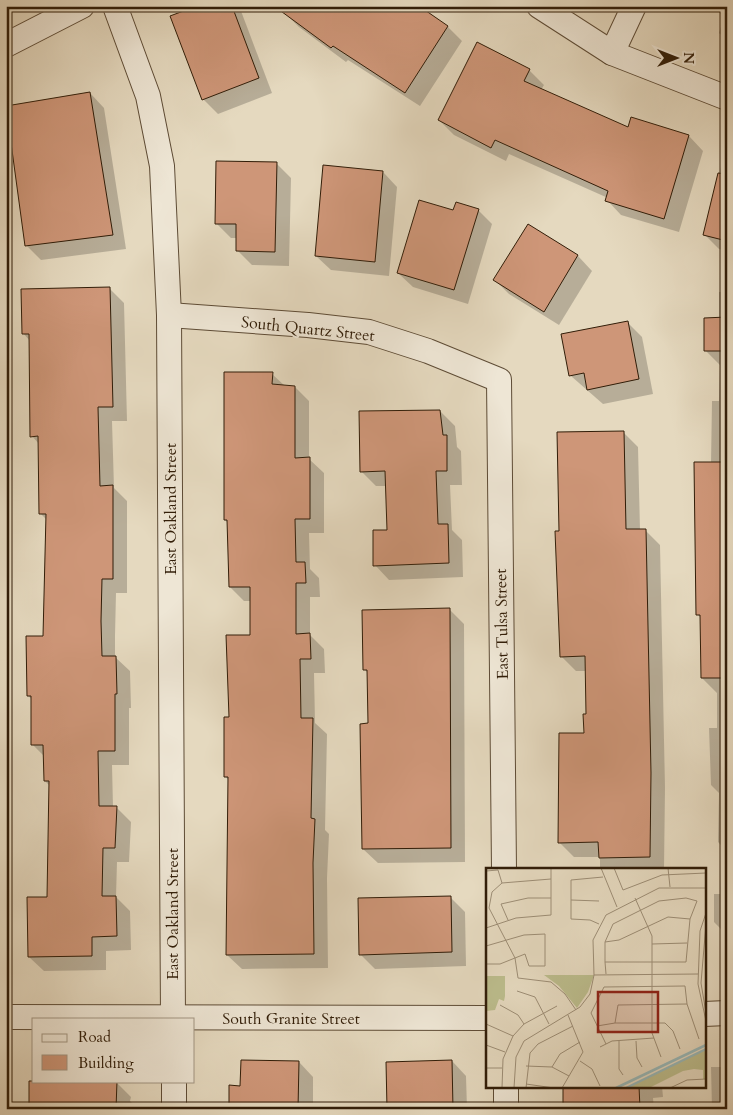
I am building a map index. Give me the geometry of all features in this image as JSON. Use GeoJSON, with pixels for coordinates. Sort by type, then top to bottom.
{"type":"FeatureCollection","features":[{"type":"Feature","properties":{"kind":"street"},"geometry":{"type":"LineString","coordinates":[[6,44],[82,6]]}},
{"type":"Feature","properties":{"kind":"street","name":"East Oakland Street"},"geometry":{"type":"LineString","coordinates":[[115,6],[148,96],[162,166],[168,315],[173,1018]]}},
{"type":"Feature","properties":{"kind":"street"},"geometry":{"type":"LineString","coordinates":[[539,6],[612,53],[727,98]]}},
{"type":"Feature","properties":{"kind":"street"},"geometry":{"type":"LineString","coordinates":[[612,53],[634,6]]}},
{"type":"Feature","properties":{"kind":"street","name":"South Quartz Street"},"geometry":{"type":"LineString","coordinates":[[168,315],[308,325],[369,332],[428,351],[499,380]]}},
{"type":"Feature","properties":{"kind":"street","name":"East Tulsa Street"},"geometry":{"type":"LineString","coordinates":[[499,380],[504,868]]}},
{"type":"Feature","properties":{"kind":"street"},"geometry":{"type":"LineString","coordinates":[[706,1014],[727,1013]]}},
{"type":"Feature","properties":{"kind":"street","name":"South Granite Street"},"geometry":{"type":"LineString","coordinates":[[6,1017],[486,1018]]}},
{"type":"Feature","properties":{"kind":"street"},"geometry":{"type":"LineString","coordinates":[[174,1082],[174,1109]]}},
{"type":"Feature","properties":{"kind":"street"},"geometry":{"type":"LineString","coordinates":[[506,1088],[506,1109]]}},
{"type":"Feature","properties":{"kind":"building"},"geometry":{"type":"Polygon","coordinates":[[[197,6],[232,6],[259,78],[202,100],[170,16],[197,6]]]}},
{"type":"Feature","properties":{"kind":"building"},"geometry":{"type":"Polygon","coordinates":[[[274,6],[419,6],[448,26],[405,93],[333,46],[331,48],[274,6]]]}},
{"type":"Feature","properties":{"kind":"building"},"geometry":{"type":"Polygon","coordinates":[[[477,42],[530,69],[524,81],[628,127],[631,117],[689,135],[664,219],[605,201],[608,191],[495,140],[491,148],[438,120],[477,42]]]}},
{"type":"Feature","properties":{"kind":"building"},"geometry":{"type":"Polygon","coordinates":[[[90,92],[113,235],[25,246],[6,106],[90,92]]]}},
{"type":"Feature","properties":{"kind":"building"},"geometry":{"type":"Polygon","coordinates":[[[216,161],[277,162],[275,252],[236,251],[236,224],[215,224],[216,161]]]}},
{"type":"Feature","properties":{"kind":"building"},"geometry":{"type":"Polygon","coordinates":[[[323,165],[383,171],[375,262],[315,256],[323,165]]]}},
{"type":"Feature","properties":{"kind":"building"},"geometry":{"type":"Polygon","coordinates":[[[718,173],[727,174],[727,241],[703,235],[718,173]]]}},
{"type":"Feature","properties":{"kind":"building"},"geometry":{"type":"Polygon","coordinates":[[[419,200],[453,210],[456,202],[479,209],[454,290],[397,273],[419,200]]]}},
{"type":"Feature","properties":{"kind":"building"},"geometry":{"type":"Polygon","coordinates":[[[528,224],[578,255],[544,312],[493,280],[528,224]]]}},
{"type":"Feature","properties":{"kind":"building"},"geometry":{"type":"Polygon","coordinates":[[[110,287],[113,407],[98,407],[100,486],[113,485],[113,579],[102,579],[101,621],[102,656],[116,656],[117,694],[115,694],[115,751],[98,751],[99,806],[117,806],[115,848],[103,848],[102,896],[116,896],[117,936],[92,937],[92,956],[28,957],[27,897],[47,897],[49,781],[44,781],[43,745],[31,745],[31,696],[27,696],[26,636],[43,636],[46,514],[39,514],[38,436],[30,437],[29,334],[22,334],[21,289],[110,287]]]}},
{"type":"Feature","properties":{"kind":"building"},"geometry":{"type":"Polygon","coordinates":[[[727,317],[727,351],[704,351],[704,318],[727,317]]]}},
{"type":"Feature","properties":{"kind":"building"},"geometry":{"type":"Polygon","coordinates":[[[628,321],[639,379],[587,390],[584,373],[569,376],[561,334],[628,321]]]}},
{"type":"Feature","properties":{"kind":"building"},"geometry":{"type":"Polygon","coordinates":[[[224,372],[273,372],[272,384],[295,386],[295,458],[310,457],[310,519],[295,519],[296,562],[305,562],[306,583],[296,583],[296,634],[310,633],[311,659],[300,659],[301,718],[313,718],[311,818],[315,819],[313,863],[314,954],[226,955],[228,777],[224,777],[224,717],[229,717],[226,635],[250,635],[250,587],[229,587],[227,520],[224,520],[224,372]]]}},
{"type":"Feature","properties":{"kind":"building"},"geometry":{"type":"Polygon","coordinates":[[[440,410],[443,435],[447,435],[447,471],[436,471],[438,524],[448,524],[449,563],[373,566],[373,530],[387,530],[385,471],[360,472],[359,411],[440,410]]]}},
{"type":"Feature","properties":{"kind":"building"},"geometry":{"type":"Polygon","coordinates":[[[624,431],[626,529],[646,529],[651,773],[650,857],[599,858],[598,842],[558,843],[559,733],[584,733],[583,714],[586,714],[585,656],[560,657],[555,531],[559,531],[557,432],[624,431]]]}},
{"type":"Feature","properties":{"kind":"building"},"geometry":{"type":"Polygon","coordinates":[[[694,462],[727,462],[727,678],[701,678],[700,615],[696,615],[694,462]]]}},
{"type":"Feature","properties":{"kind":"building"},"geometry":{"type":"Polygon","coordinates":[[[450,608],[451,848],[362,849],[360,724],[368,723],[367,670],[363,670],[362,610],[450,608]]]}},
{"type":"Feature","properties":{"kind":"building"},"geometry":{"type":"Polygon","coordinates":[[[451,896],[452,952],[359,955],[358,898],[451,896]]]}},
{"type":"Feature","properties":{"kind":"building"},"geometry":{"type":"Polygon","coordinates":[[[241,1060],[299,1061],[298,1109],[229,1109],[229,1085],[240,1086],[241,1060]]]}},
{"type":"Feature","properties":{"kind":"building"},"geometry":{"type":"Polygon","coordinates":[[[452,1060],[453,1109],[387,1109],[386,1062],[452,1060]]]}},
{"type":"Feature","properties":{"kind":"building"},"geometry":{"type":"Polygon","coordinates":[[[29,1081],[117,1082],[116,1109],[40,1109],[40,1106],[29,1105],[29,1081]]]}},
{"type":"Feature","properties":{"kind":"building"},"geometry":{"type":"Polygon","coordinates":[[[563,1088],[639,1088],[640,1109],[563,1109],[563,1088]]]}}]}
